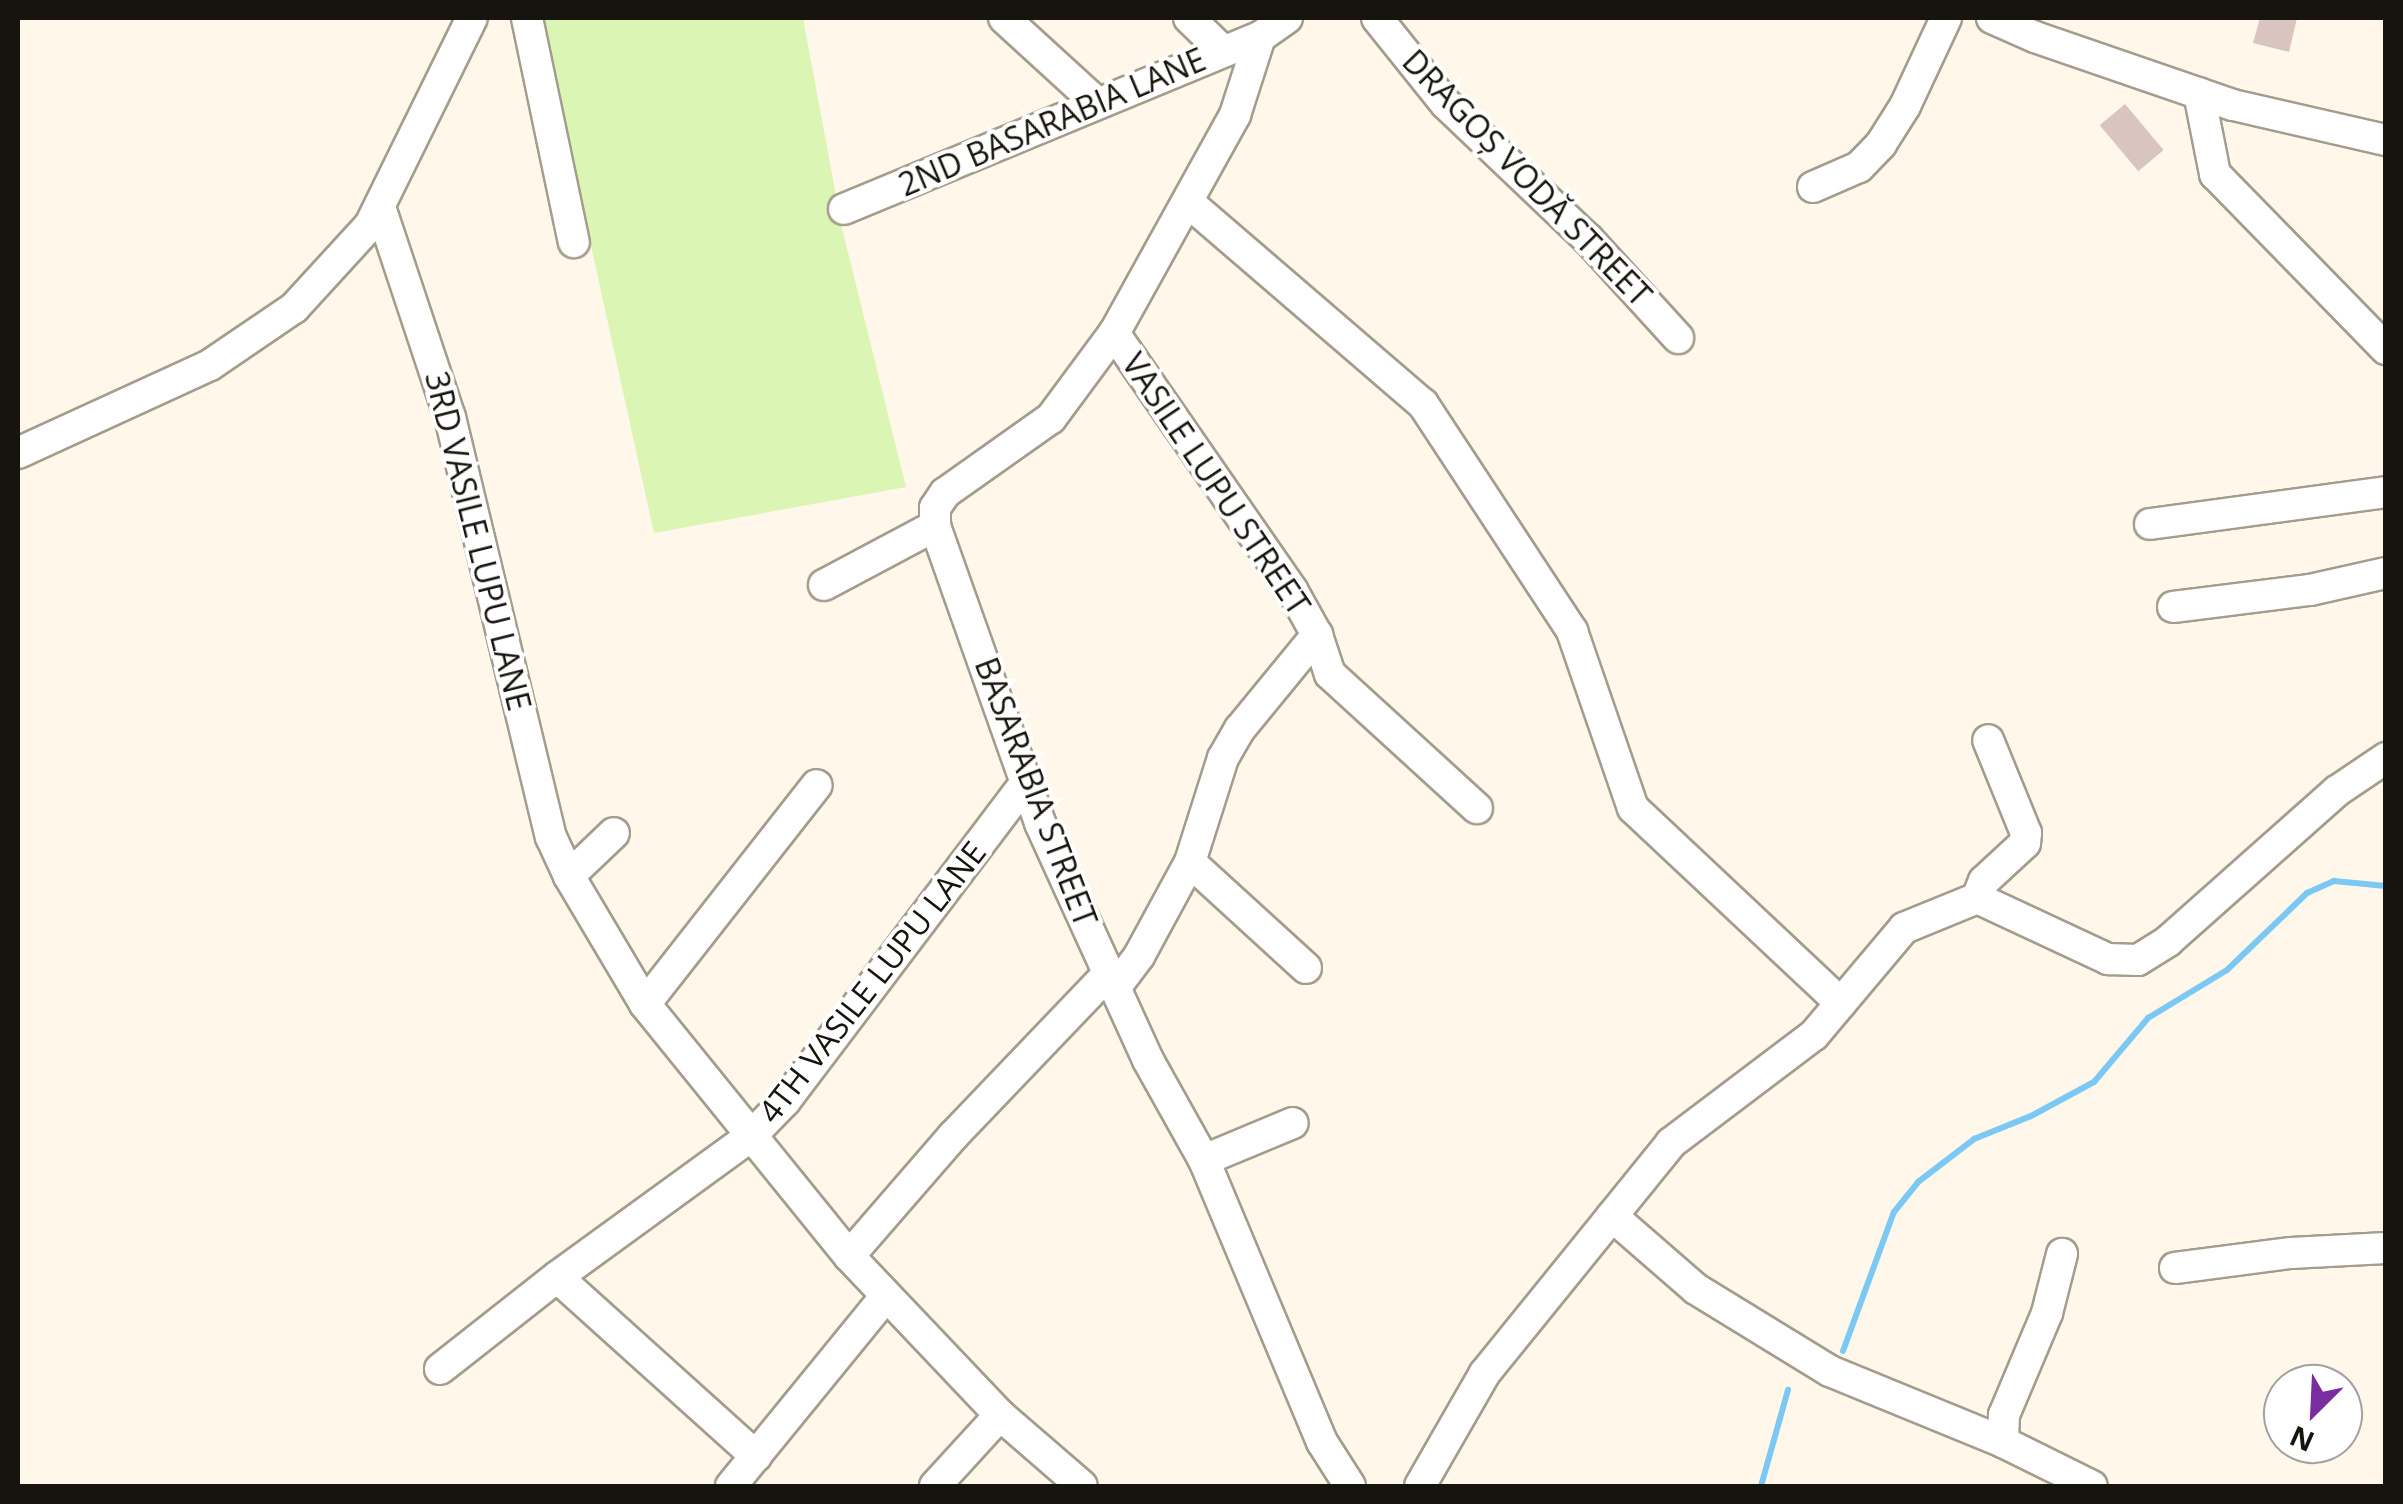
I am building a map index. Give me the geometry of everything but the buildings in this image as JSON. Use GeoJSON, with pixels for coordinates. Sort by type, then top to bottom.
{"type":"FeatureCollection","features":[{"type":"Feature","properties":{"kind":"street"},"geometry":{"type":"LineString","coordinates":[[18,453],[210,365],[294,308],[370,226],[472,18]]}},
{"type":"Feature","properties":{"kind":"street"},"geometry":{"type":"LineString","coordinates":[[527,18],[574,242]]}},
{"type":"Feature","properties":{"kind":"street"},"geometry":{"type":"LineString","coordinates":[[1004,18],[1095,101]]}},
{"type":"Feature","properties":{"kind":"street"},"geometry":{"type":"LineString","coordinates":[[1189,18],[1223,51]]}},
{"type":"Feature","properties":{"kind":"street"},"geometry":{"type":"LineString","coordinates":[[824,585],[934,526],[936,508],[945,493],[1050,418],[1114,333],[1188,203],[1235,115],[1260,36],[1287,18]]}},
{"type":"Feature","properties":{"kind":"street","name":"DRAGOȘ VODĂ STREET"},"geometry":{"type":"LineString","coordinates":[[1377,18],[1446,104],[1588,239],[1678,338]]}},
{"type":"Feature","properties":{"kind":"street"},"geometry":{"type":"LineString","coordinates":[[1813,187],[1859,167],[1881,144],[1905,106],[1946,18]]}},
{"type":"Feature","properties":{"kind":"street"},"geometry":{"type":"LineString","coordinates":[[1992,18],[2035,37],[2198,93],[2386,140]]}},
{"type":"Feature","properties":{"kind":"street","name":"2ND BASARABIA LANE"},"geometry":{"type":"LineString","coordinates":[[844,208],[1260,36]]}},
{"type":"Feature","properties":{"kind":"street"},"geometry":{"type":"LineString","coordinates":[[2198,93],[2215,174],[2386,349]]}},
{"type":"Feature","properties":{"kind":"street"},"geometry":{"type":"LineString","coordinates":[[1188,203],[1423,404],[1572,630],[1633,808],[1842,1003]]}},
{"type":"Feature","properties":{"kind":"street","name":"3RD VASILE LUPU LANE"},"geometry":{"type":"LineString","coordinates":[[380,207],[450,417],[552,837],[569,876],[645,1004],[849,1256],[1000,1415],[1082,1486]]}},
{"type":"Feature","properties":{"kind":"street","name":"VASILE LUPU STREET"},"geometry":{"type":"LineString","coordinates":[[1114,333],[1292,590],[1317,634],[1330,674],[1477,808]]}},
{"type":"Feature","properties":{"kind":"street"},"geometry":{"type":"LineString","coordinates":[[2150,524],[2386,492]]}},
{"type":"Feature","properties":{"kind":"street","name":"BASARABIA STREET"},"geometry":{"type":"LineString","coordinates":[[934,526],[1028,780],[1040,823],[1112,981],[1204,1160],[1322,1442],[1350,1486]]}},
{"type":"Feature","properties":{"kind":"street"},"geometry":{"type":"LineString","coordinates":[[2173,607],[2310,590],[2386,573]]}},
{"type":"Feature","properties":{"kind":"street","name":"VASILE LUPU STREET"},"geometry":{"type":"LineString","coordinates":[[849,1256],[953,1136],[1139,956],[1190,862],[1223,758],[1240,729],[1317,634]]}},
{"type":"Feature","properties":{"kind":"street"},"geometry":{"type":"LineString","coordinates":[[1420,1486],[1484,1374],[1671,1143],[1814,1035],[1904,928],[1976,898],[1984,881],[2026,843],[2026,834],[1988,740]]}},
{"type":"Feature","properties":{"kind":"street"},"geometry":{"type":"LineString","coordinates":[[1976,898],[2108,958],[2138,960],[2168,941],[2337,791],[2386,758]]}},
{"type":"Feature","properties":{"kind":"street","name":"4TH VASILE LUPU LANE"},"geometry":{"type":"LineString","coordinates":[[440,1369],[557,1277],[751,1136],[785,1100],[1028,780]]}},
{"type":"Feature","properties":{"kind":"street"},"geometry":{"type":"LineString","coordinates":[[645,1004],[816,784]]}},
{"type":"Feature","properties":{"kind":"street"},"geometry":{"type":"LineString","coordinates":[[569,876],[614,833]]}},
{"type":"Feature","properties":{"kind":"street"},"geometry":{"type":"LineString","coordinates":[[1190,862],[1306,968]]}},
{"type":"Feature","properties":{"kind":"street"},"geometry":{"type":"LineString","coordinates":[[1204,1160],[1293,1123]]}},
{"type":"Feature","properties":{"kind":"street"},"geometry":{"type":"LineString","coordinates":[[1612,1216],[1696,1289],[1830,1372],[2003,1442],[2092,1486]]}},
{"type":"Feature","properties":{"kind":"street"},"geometry":{"type":"LineString","coordinates":[[2175,1268],[2290,1253],[2386,1248]]}},
{"type":"Feature","properties":{"kind":"street"},"geometry":{"type":"LineString","coordinates":[[2003,1442],[2004,1415],[2048,1313],[2062,1254]]}},
{"type":"Feature","properties":{"kind":"street"},"geometry":{"type":"LineString","coordinates":[[557,1277],[756,1456]]}},
{"type":"Feature","properties":{"kind":"street"},"geometry":{"type":"LineString","coordinates":[[732,1486],[886,1296]]}},
{"type":"Feature","properties":{"kind":"street"},"geometry":{"type":"LineString","coordinates":[[935,1486],[1000,1415]]}},
{"type":"Feature","properties":{"kind":"green space"},"geometry":{"type":"Polygon","coordinates":[[[541,18],[803,18],[842,228],[906,487],[654,533],[541,18]]]}},
{"type":"Feature","properties":{"kind":"waterway"},"geometry":{"type":"LineString","coordinates":[[1843,1351],[1894,1212],[1918,1182],[1974,1139],[2031,1116],[2094,1082],[2148,1018],[2227,970],[2307,893],[2334,881],[2386,886]]}},
{"type":"Feature","properties":{"kind":"waterway"},"geometry":{"type":"LineString","coordinates":[[1761,1486],[1788,1390]]}}]}
